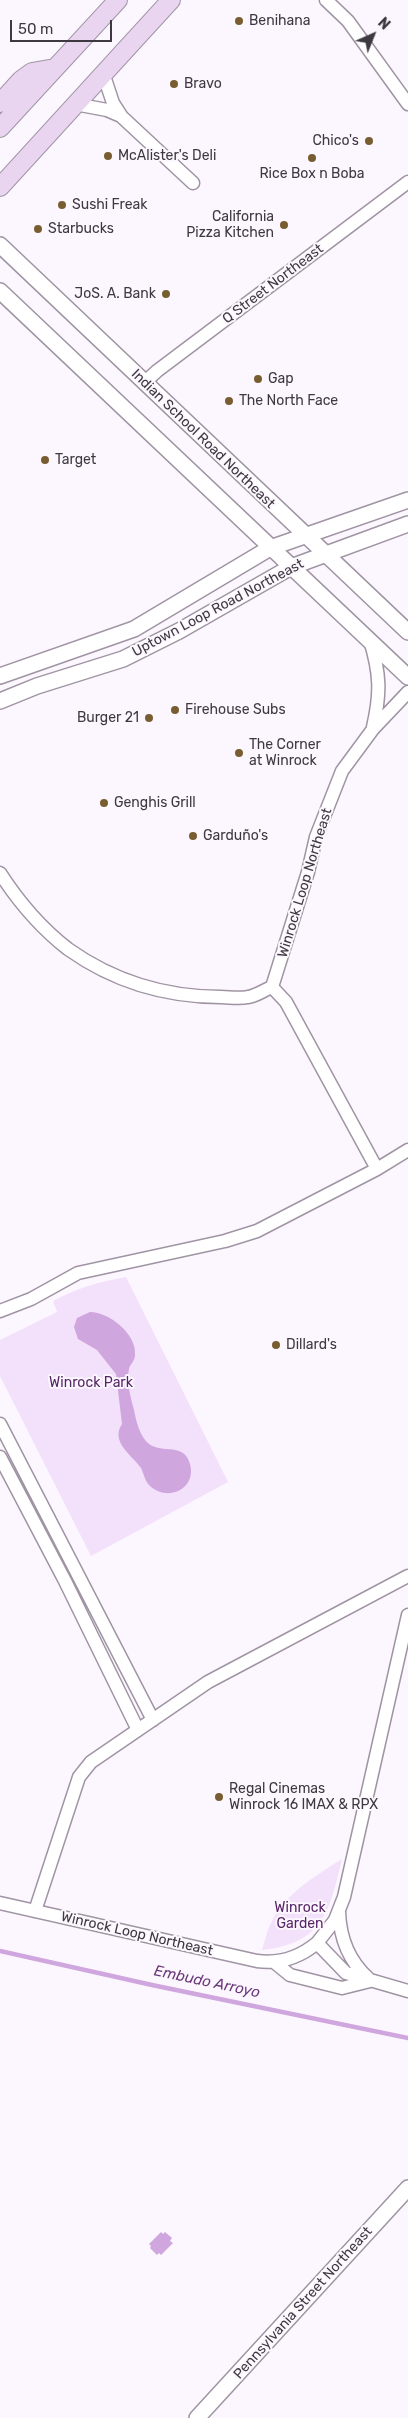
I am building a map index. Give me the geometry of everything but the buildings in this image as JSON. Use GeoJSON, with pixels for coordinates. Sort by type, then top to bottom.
{"type":"FeatureCollection","features":[{"type":"Feature","properties":{"kind":"main road"},"geometry":{"type":"LineString","coordinates":[[0,128],[118,0]]}},
{"type":"Feature","properties":{"kind":"main road"},"geometry":{"type":"LineString","coordinates":[[0,187],[171,0]]}},
{"type":"Feature","properties":{"kind":"main road"},"geometry":{"type":"LineString","coordinates":[[0,103],[32,72],[55,68]]}},
{"type":"Feature","properties":{"kind":"street"},"geometry":{"type":"LineString","coordinates":[[326,0],[348,21],[408,104]]}},
{"type":"Feature","properties":{"kind":"street"},"geometry":{"type":"LineString","coordinates":[[103,73],[113,103],[122,117],[193,183]]}},
{"type":"Feature","properties":{"kind":"street"},"geometry":{"type":"LineString","coordinates":[[75,104],[107,110],[122,117]]}},
{"type":"Feature","properties":{"kind":"street","name":"Q Street Northeast"},"geometry":{"type":"LineString","coordinates":[[144,383],[170,361],[407,185]]}},
{"type":"Feature","properties":{"kind":"street","name":"Indian School Road Northeast"},"geometry":{"type":"LineString","coordinates":[[0,245],[408,632]]}},
{"type":"Feature","properties":{"kind":"street"},"geometry":{"type":"LineString","coordinates":[[0,291],[270,548],[408,676]]}},
{"type":"Feature","properties":{"kind":"street","name":"Uptown Loop Road Northeast"},"geometry":{"type":"LineString","coordinates":[[0,676],[134,629],[270,548],[408,500]]}},
{"type":"Feature","properties":{"kind":"street","name":"Uptown Loop Road Northeast"},"geometry":{"type":"LineString","coordinates":[[0,701],[51,682],[123,659],[154,645],[291,567],[408,524]]}},
{"type":"Feature","properties":{"kind":"street","name":"Winrock Loop Northeast"},"geometry":{"type":"LineString","coordinates":[[370,640],[378,668],[380,693],[373,730]]}},
{"type":"Feature","properties":{"kind":"street"},"geometry":{"type":"LineString","coordinates":[[44,660],[51,682]]}},
{"type":"Feature","properties":{"kind":"street","name":"Winrock Loop Northeast"},"geometry":{"type":"LineString","coordinates":[[272,987],[308,872],[316,836],[342,771],[373,730],[408,692]]}},
{"type":"Feature","properties":{"kind":"street"},"geometry":{"type":"LineString","coordinates":[[0,872],[22,904],[51,934],[86,960],[125,980],[160,991],[197,997],[248,997],[272,987],[286,1002],[377,1169]]}},
{"type":"Feature","properties":{"kind":"street"},"geometry":{"type":"LineString","coordinates":[[0,1311],[31,1299],[78,1273],[225,1241],[257,1231],[377,1169],[408,1150]]}},
{"type":"Feature","properties":{"kind":"street"},"geometry":{"type":"LineString","coordinates":[[0,1424],[153,1720]]}},
{"type":"Feature","properties":{"kind":"street"},"geometry":{"type":"LineString","coordinates":[[0,1457],[66,1581],[138,1730]]}},
{"type":"Feature","properties":{"kind":"street"},"geometry":{"type":"LineString","coordinates":[[35,1911],[79,1777],[91,1762],[223,1674],[408,1576]]}},
{"type":"Feature","properties":{"kind":"street","name":"Winrock Loop Northeast"},"geometry":{"type":"LineString","coordinates":[[0,1903],[249,1960],[274,1962],[297,1955],[317,1943],[327,1933],[339,1912],[408,1615]]}},
{"type":"Feature","properties":{"kind":"street","name":"Winrock Loop Northeast"},"geometry":{"type":"LineString","coordinates":[[339,1912],[344,1946],[356,1968],[371,1981]]}},
{"type":"Feature","properties":{"kind":"street","name":"Winrock Loop Northeast"},"geometry":{"type":"LineString","coordinates":[[317,1943],[346,1973],[408,1991]]}},
{"type":"Feature","properties":{"kind":"street","name":"Winrock Loop Northeast"},"geometry":{"type":"LineString","coordinates":[[274,1962],[290,1975],[342,1988],[371,1981]]}},
{"type":"Feature","properties":{"kind":"street","name":"Pennsylvania Street Northeast"},"geometry":{"type":"LineString","coordinates":[[197,2418],[408,2188]]}},
{"type":"Feature","properties":{"kind":"green space","name":"Winrock Park"},"geometry":{"type":"Polygon","coordinates":[[[126,1277],[228,1482],[91,1556],[0,1376],[0,1340],[57,1312],[53,1301],[62,1296],[88,1286],[126,1277]]]}},
{"type":"Feature","properties":{"kind":"green space","name":"Winrock Garden"},"geometry":{"type":"Polygon","coordinates":[[[342,1859],[333,1895],[320,1922],[311,1932],[298,1940],[262,1950],[270,1924],[285,1902],[303,1886],[342,1859]]]}},
{"type":"Feature","properties":{"kind":"shaded area"},"geometry":{"type":"Polygon","coordinates":[[[90,1312],[113,1320],[127,1332],[131,1339],[135,1355],[129,1369],[128,1379],[137,1424],[143,1437],[149,1444],[155,1447],[178,1451],[187,1457],[191,1473],[185,1486],[179,1491],[164,1493],[149,1485],[141,1468],[120,1442],[119,1431],[122,1424],[116,1374],[97,1350],[78,1339],[74,1327],[77,1318],[90,1312]]]}},
{"type":"Feature","properties":{"kind":"shaded area"},"geometry":{"type":"Polygon","coordinates":[[[161,2232],[163,2234],[165,2232],[172,2238],[170,2241],[173,2243],[161,2255],[159,2253],[157,2255],[150,2248],[149,2244],[161,2232]]]}},
{"type":"Feature","properties":{"kind":"waterway","name":"Embudo Arroyo"},"geometry":{"type":"LineString","coordinates":[[0,1951],[152,1985],[408,2038]]}},
{"type":"Feature","properties":{"kind":"place","name":"Benihana"},"geometry":{"type":"Point","coordinates":[239,21]}},
{"type":"Feature","properties":{"kind":"place","name":"Bravo"},"geometry":{"type":"Point","coordinates":[174,84]}},
{"type":"Feature","properties":{"kind":"place","name":"Chico's"},"geometry":{"type":"Point","coordinates":[369,141]}},
{"type":"Feature","properties":{"kind":"place","name":"McAlister's Deli"},"geometry":{"type":"Point","coordinates":[108,156]}},
{"type":"Feature","properties":{"kind":"place","name":"Rice Box n Boba"},"geometry":{"type":"Point","coordinates":[312,158]}},
{"type":"Feature","properties":{"kind":"place","name":"Sushi Freak"},"geometry":{"type":"Point","coordinates":[62,205]}},
{"type":"Feature","properties":{"kind":"place","name":"California Pizza Kitchen"},"geometry":{"type":"Point","coordinates":[284,225]}},
{"type":"Feature","properties":{"kind":"place","name":"Starbucks"},"geometry":{"type":"Point","coordinates":[38,229]}},
{"type":"Feature","properties":{"kind":"place","name":"JoS. A. Bank"},"geometry":{"type":"Point","coordinates":[166,294]}},
{"type":"Feature","properties":{"kind":"place","name":"Gap"},"geometry":{"type":"Point","coordinates":[258,379]}},
{"type":"Feature","properties":{"kind":"place","name":"The North Face"},"geometry":{"type":"Point","coordinates":[229,401]}},
{"type":"Feature","properties":{"kind":"place","name":"Target"},"geometry":{"type":"Point","coordinates":[45,460]}},
{"type":"Feature","properties":{"kind":"place","name":"Firehouse Subs"},"geometry":{"type":"Point","coordinates":[175,710]}},
{"type":"Feature","properties":{"kind":"place","name":"Burger 21"},"geometry":{"type":"Point","coordinates":[149,718]}},
{"type":"Feature","properties":{"kind":"place","name":"The Corner at Winrock"},"geometry":{"type":"Point","coordinates":[239,753]}},
{"type":"Feature","properties":{"kind":"place","name":"Genghis Grill"},"geometry":{"type":"Point","coordinates":[104,803]}},
{"type":"Feature","properties":{"kind":"place","name":"Garduño's"},"geometry":{"type":"Point","coordinates":[193,836]}},
{"type":"Feature","properties":{"kind":"place","name":"Dillard's"},"geometry":{"type":"Point","coordinates":[276,1345]}},
{"type":"Feature","properties":{"kind":"place","name":"Regal Cinemas Winrock 16 IMAX & RPX"},"geometry":{"type":"Point","coordinates":[219,1797]}}]}
